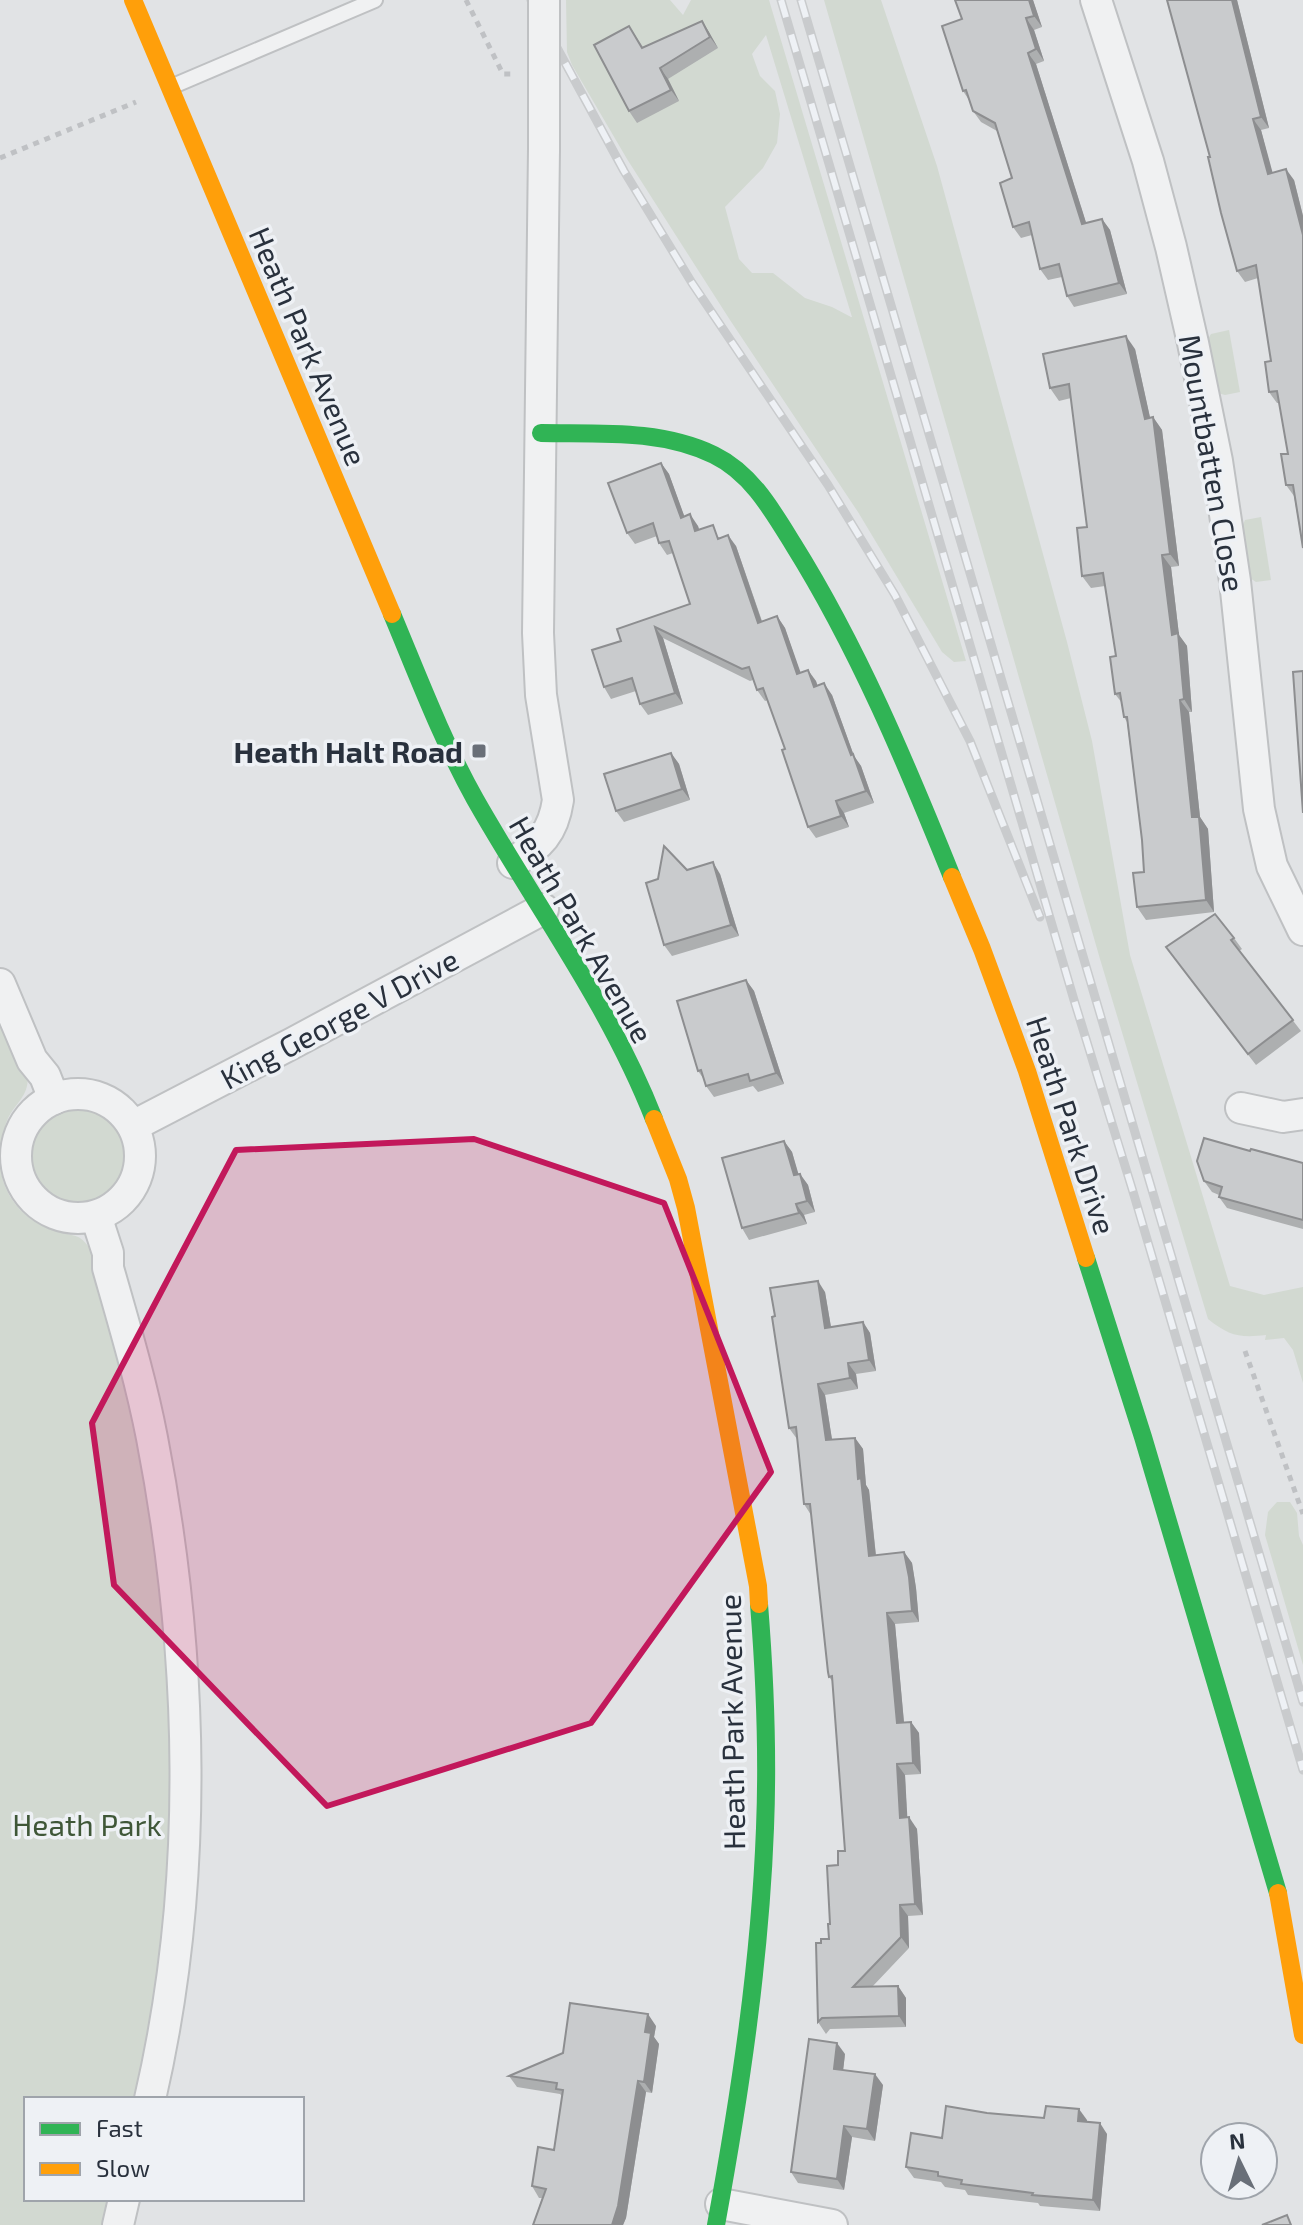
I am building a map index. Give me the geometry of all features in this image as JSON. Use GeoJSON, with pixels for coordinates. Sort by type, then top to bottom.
{"type":"FeatureCollection","features":[{"type":"Feature","properties":{"kind":"street","name":"Heath Park Avenue"},"geometry":{"type":"LineString","coordinates":[[133,0],[440,728],[474,797],[597,998],[652,1113],[678,1179],[692,1234],[758,1586],[766,1731],[765,1829],[758,1936],[750,2011],[718,2215]]}},
{"type":"Feature","properties":{"kind":"street"},"geometry":{"type":"LineString","coordinates":[[513,863],[546,837],[556,817],[558,800],[541,695],[538,633],[544,0]]}},
{"type":"Feature","properties":{"kind":"street","name":"Mountbatten Close"},"geometry":{"type":"LineString","coordinates":[[1096,0],[1148,161],[1187,315],[1217,461],[1228,536],[1259,809],[1272,866],[1303,930]]}},
{"type":"Feature","properties":{"kind":"street","name":"Heath Park Drive"},"geometry":{"type":"LineString","coordinates":[[541,433],[663,438],[689,444],[717,456],[741,473],[764,498],[848,639],[938,842],[1027,1071],[1148,1452],[1281,1904],[1303,2035]]}},
{"type":"Feature","properties":{"kind":"street","name":"King George V Drive"},"geometry":{"type":"LineString","coordinates":[[133,1126],[543,909]]}},
{"type":"Feature","properties":{"kind":"street"},"geometry":{"type":"LineString","coordinates":[[0,984],[32,1060],[45,1076],[54,1099]]}},
{"type":"Feature","properties":{"kind":"street"},"geometry":{"type":"LineString","coordinates":[[69,1094],[88,1094],[107,1100],[133,1126],[140,1146],[140,1166],[134,1185],[122,1201],[107,1212],[96,1216],[68,1217],[49,1211],[22,1184],[16,1165],[17,1145],[23,1127],[34,1111],[54,1099],[69,1094]]}},
{"type":"Feature","properties":{"kind":"street"},"geometry":{"type":"LineString","coordinates":[[1241,1108],[1283,1117],[1303,1114]]}},
{"type":"Feature","properties":{"kind":"street"},"geometry":{"type":"LineString","coordinates":[[96,1216],[108,1253],[108,1268],[152,1435],[168,1539],[183,1682],[186,1799],[181,1900],[164,2025],[150,2097]]}},
{"type":"Feature","properties":{"kind":"street"},"geometry":{"type":"LineString","coordinates":[[118,2225],[124,2201]]}},
{"type":"Feature","properties":{"kind":"street"},"geometry":{"type":"LineString","coordinates":[[718,2215],[832,2225]]}},
{"type":"Feature","properties":{"kind":"lane"},"geometry":{"type":"LineString","coordinates":[[170,87],[375,0]]}},
{"type":"Feature","properties":{"kind":"path"},"geometry":{"type":"LineString","coordinates":[[466,0],[503,74]]}},
{"type":"Feature","properties":{"kind":"path"},"geometry":{"type":"LineString","coordinates":[[0,158],[170,87]]}},
{"type":"Feature","properties":{"kind":"path"},"geometry":{"type":"LineString","coordinates":[[1245,1351],[1303,1514]]}},
{"type":"Feature","properties":{"kind":"highlighted area"},"geometry":{"type":"Polygon","coordinates":[[[474,1139],[664,1203],[771,1472],[591,1723],[327,1806],[114,1585],[92,1423],[236,1150],[474,1139]]]}},
{"type":"Feature","properties":{"kind":"green space"},"geometry":{"type":"Polygon","coordinates":[[[566,0],[670,0],[683,15],[691,0],[769,0],[966,661],[954,662],[942,652],[858,512],[627,159],[567,52],[566,0]],[[766,35],[752,54],[760,76],[775,91],[780,114],[777,143],[763,168],[725,207],[739,259],[752,273],[773,273],[805,298],[852,317],[766,35]]]}},
{"type":"Feature","properties":{"kind":"green space"},"geometry":{"type":"Polygon","coordinates":[[[824,0],[881,0],[937,166],[1067,642],[1092,741],[1130,955],[1230,1286],[1264,1295],[1303,1287],[1303,1383],[1293,1350],[1284,1338],[1265,1340],[1266,1335],[1235,1334],[1208,1319],[1100,959],[824,0]]]}},
{"type":"Feature","properties":{"kind":"green space"},"geometry":{"type":"Polygon","coordinates":[[[1229,330],[1240,392],[1225,395],[1218,393],[1208,339],[1211,334],[1229,330]]]}},
{"type":"Feature","properties":{"kind":"green space"},"geometry":{"type":"Polygon","coordinates":[[[1261,517],[1271,580],[1256,582],[1250,578],[1242,527],[1245,520],[1261,517]]]}},
{"type":"Feature","properties":{"kind":"green space","name":"Heath Park"},"geometry":{"type":"Polygon","coordinates":[[[0,1012],[27,1073],[28,1082],[6,1122],[5,1131],[13,1135],[13,1151],[9,1166],[1,1172],[4,1183],[13,1201],[28,1216],[46,1227],[81,1239],[93,1253],[129,1386],[157,1530],[175,1767],[165,1948],[138,2097],[24,2097],[24,2201],[114,2201],[108,2225],[0,2225],[0,1012]]]}},
{"type":"Feature","properties":{"kind":"green space"},"geometry":{"type":"Polygon","coordinates":[[[77,1104],[96,1108],[112,1119],[123,1135],[127,1154],[123,1173],[112,1189],[96,1200],[77,1204],[58,1200],[42,1189],[31,1173],[27,1154],[31,1135],[42,1119],[58,1108],[77,1104]]]}},
{"type":"Feature","properties":{"kind":"green space"},"geometry":{"type":"Polygon","coordinates":[[[1277,1502],[1290,1502],[1297,1513],[1303,1545],[1303,1665],[1265,1535],[1268,1512],[1277,1502]]]}},
{"type":"Feature","properties":{"kind":"building"},"geometry":{"type":"Polygon","coordinates":[[[955,0],[1029,0],[1034,16],[1026,18],[1036,49],[1028,53],[1082,224],[1102,219],[1119,283],[1067,296],[1059,264],[1040,269],[1029,222],[1013,227],[1000,183],[1012,178],[995,123],[973,111],[966,90],[963,91],[942,26],[962,19],[955,0]]]}},
{"type":"Feature","properties":{"kind":"building"},"geometry":{"type":"Polygon","coordinates":[[[1167,0],[1232,0],[1261,117],[1253,119],[1268,174],[1286,169],[1303,235],[1303,548],[1293,485],[1286,485],[1281,454],[1288,454],[1277,391],[1269,392],[1265,362],[1271,361],[1256,265],[1237,271],[1167,0]]]}},
{"type":"Feature","properties":{"kind":"building"},"geometry":{"type":"Polygon","coordinates":[[[702,21],[710,37],[660,68],[671,90],[629,111],[594,45],[629,26],[642,48],[702,21]]]}},
{"type":"Feature","properties":{"kind":"building"},"geometry":{"type":"Polygon","coordinates":[[[1126,336],[1145,419],[1153,417],[1170,554],[1162,555],[1172,635],[1178,633],[1184,699],[1180,700],[1192,817],[1199,817],[1206,900],[1137,907],[1133,873],[1144,872],[1142,840],[1127,717],[1124,717],[1120,693],[1115,694],[1110,657],[1116,656],[1103,573],[1082,576],[1077,528],[1087,527],[1069,384],[1050,388],[1043,354],[1126,336]]]}},
{"type":"Feature","properties":{"kind":"building"},"geometry":{"type":"Polygon","coordinates":[[[661,463],[681,518],[690,514],[695,531],[713,525],[718,539],[728,535],[758,623],[777,616],[797,674],[808,670],[814,687],[824,683],[866,791],[836,801],[841,816],[808,827],[763,688],[757,690],[749,667],[742,669],[655,627],[675,693],[640,704],[632,678],[604,687],[592,650],[621,641],[617,629],[690,604],[669,541],[659,543],[653,523],[627,533],[608,483],[661,463]]]}},
{"type":"Feature","properties":{"kind":"building"},"geometry":{"type":"Polygon","coordinates":[[[1303,671],[1303,813],[1293,672],[1303,671]]]}},
{"type":"Feature","properties":{"kind":"building"},"geometry":{"type":"Polygon","coordinates":[[[671,753],[682,789],[616,811],[604,774],[671,753]]]}},
{"type":"Feature","properties":{"kind":"building"},"geometry":{"type":"Polygon","coordinates":[[[664,846],[687,870],[713,862],[731,925],[664,945],[646,883],[658,879],[664,846]]]}},
{"type":"Feature","properties":{"kind":"building"},"geometry":{"type":"Polygon","coordinates":[[[1215,914],[1234,938],[1231,940],[1293,1020],[1248,1054],[1166,947],[1215,914]]]}},
{"type":"Feature","properties":{"kind":"building"},"geometry":{"type":"Polygon","coordinates":[[[746,980],[776,1073],[750,1081],[748,1074],[706,1086],[701,1070],[698,1071],[677,1001],[746,980]]]}},
{"type":"Feature","properties":{"kind":"building"},"geometry":{"type":"Polygon","coordinates":[[[1204,1138],[1303,1163],[1303,1220],[1219,1197],[1222,1187],[1204,1181],[1197,1161],[1204,1138]]]}},
{"type":"Feature","properties":{"kind":"building"},"geometry":{"type":"Polygon","coordinates":[[[784,1141],[794,1175],[800,1174],[807,1201],[796,1204],[799,1213],[742,1228],[722,1158],[784,1141]]]}},
{"type":"Feature","properties":{"kind":"building"},"geometry":{"type":"Polygon","coordinates":[[[818,1281],[825,1328],[863,1322],[869,1360],[848,1363],[850,1378],[818,1384],[826,1440],[855,1438],[869,1556],[904,1552],[909,1577],[912,1611],[887,1613],[897,1723],[911,1722],[913,1763],[897,1764],[900,1818],[909,1817],[915,1904],[900,1905],[901,1937],[853,1987],[898,1986],[899,2016],[822,2018],[818,2022],[816,1943],[829,1939],[827,1866],[838,1865],[838,1851],[845,1851],[832,1676],[829,1677],[828,1672],[810,1504],[804,1504],[796,1427],[789,1428],[770,1288],[818,1281]]]}},
{"type":"Feature","properties":{"kind":"building"},"geometry":{"type":"Polygon","coordinates":[[[570,2003],[648,2014],[645,2032],[651,2033],[644,2082],[638,2081],[618,2206],[612,2225],[533,2225],[546,2189],[532,2186],[538,2147],[554,2150],[563,2090],[556,2089],[557,2083],[509,2076],[563,2053],[570,2003]]]}},
{"type":"Feature","properties":{"kind":"building"},"geometry":{"type":"Polygon","coordinates":[[[809,2039],[837,2043],[834,2069],[875,2074],[867,2129],[844,2126],[837,2179],[791,2172],[809,2039]]]}},
{"type":"Feature","properties":{"kind":"building"},"geometry":{"type":"Polygon","coordinates":[[[946,2106],[1044,2118],[1046,2106],[1079,2109],[1078,2121],[1100,2123],[1093,2200],[961,2184],[962,2180],[938,2176],[938,2172],[906,2167],[911,2133],[942,2138],[946,2106]]]}},
{"type":"Feature","properties":{"kind":"building"},"geometry":{"type":"Polygon","coordinates":[[[1287,2215],[1291,2225],[1262,2225],[1287,2215]]]}},
{"type":"Feature","properties":{"kind":"railway"},"geometry":{"type":"LineString","coordinates":[[531,0],[624,171],[692,283],[828,485],[895,595],[970,741],[1040,917]]}},
{"type":"Feature","properties":{"kind":"railway"},"geometry":{"type":"LineString","coordinates":[[781,0],[1303,1770]]}},
{"type":"Feature","properties":{"kind":"railway"},"geometry":{"type":"LineString","coordinates":[[801,0],[1303,1702]]}},
{"type":"Feature","properties":{"kind":"traffic: fast"},"geometry":{"type":"LineString","coordinates":[[541,433],[629,435],[672,441],[714,455],[750,482],[769,506],[817,583],[860,665],[952,877]]}},
{"type":"Feature","properties":{"kind":"traffic: fast"},"geometry":{"type":"LineString","coordinates":[[392,614],[463,777],[593,995],[654,1119]]}},
{"type":"Feature","properties":{"kind":"traffic: fast"},"geometry":{"type":"LineString","coordinates":[[1086,1258],[1143,1437],[1278,1893]]}},
{"type":"Feature","properties":{"kind":"traffic: fast"},"geometry":{"type":"LineString","coordinates":[[716,2225],[748,2028],[759,1928],[766,1800],[759,1604]]}},
{"type":"Feature","properties":{"kind":"traffic: slow"},"geometry":{"type":"LineString","coordinates":[[133,0],[392,614]]}},
{"type":"Feature","properties":{"kind":"traffic: slow"},"geometry":{"type":"LineString","coordinates":[[952,877],[1027,1071],[1086,1258]]}},
{"type":"Feature","properties":{"kind":"traffic: slow"},"geometry":{"type":"LineString","coordinates":[[654,1119],[686,1208],[759,1604]]}},
{"type":"Feature","properties":{"kind":"traffic: slow"},"geometry":{"type":"LineString","coordinates":[[1278,1893],[1303,2035]]}},
{"type":"Feature","properties":{"kind":"place","name":"Heath Halt Road"},"geometry":{"type":"Point","coordinates":[479,751]}}]}
